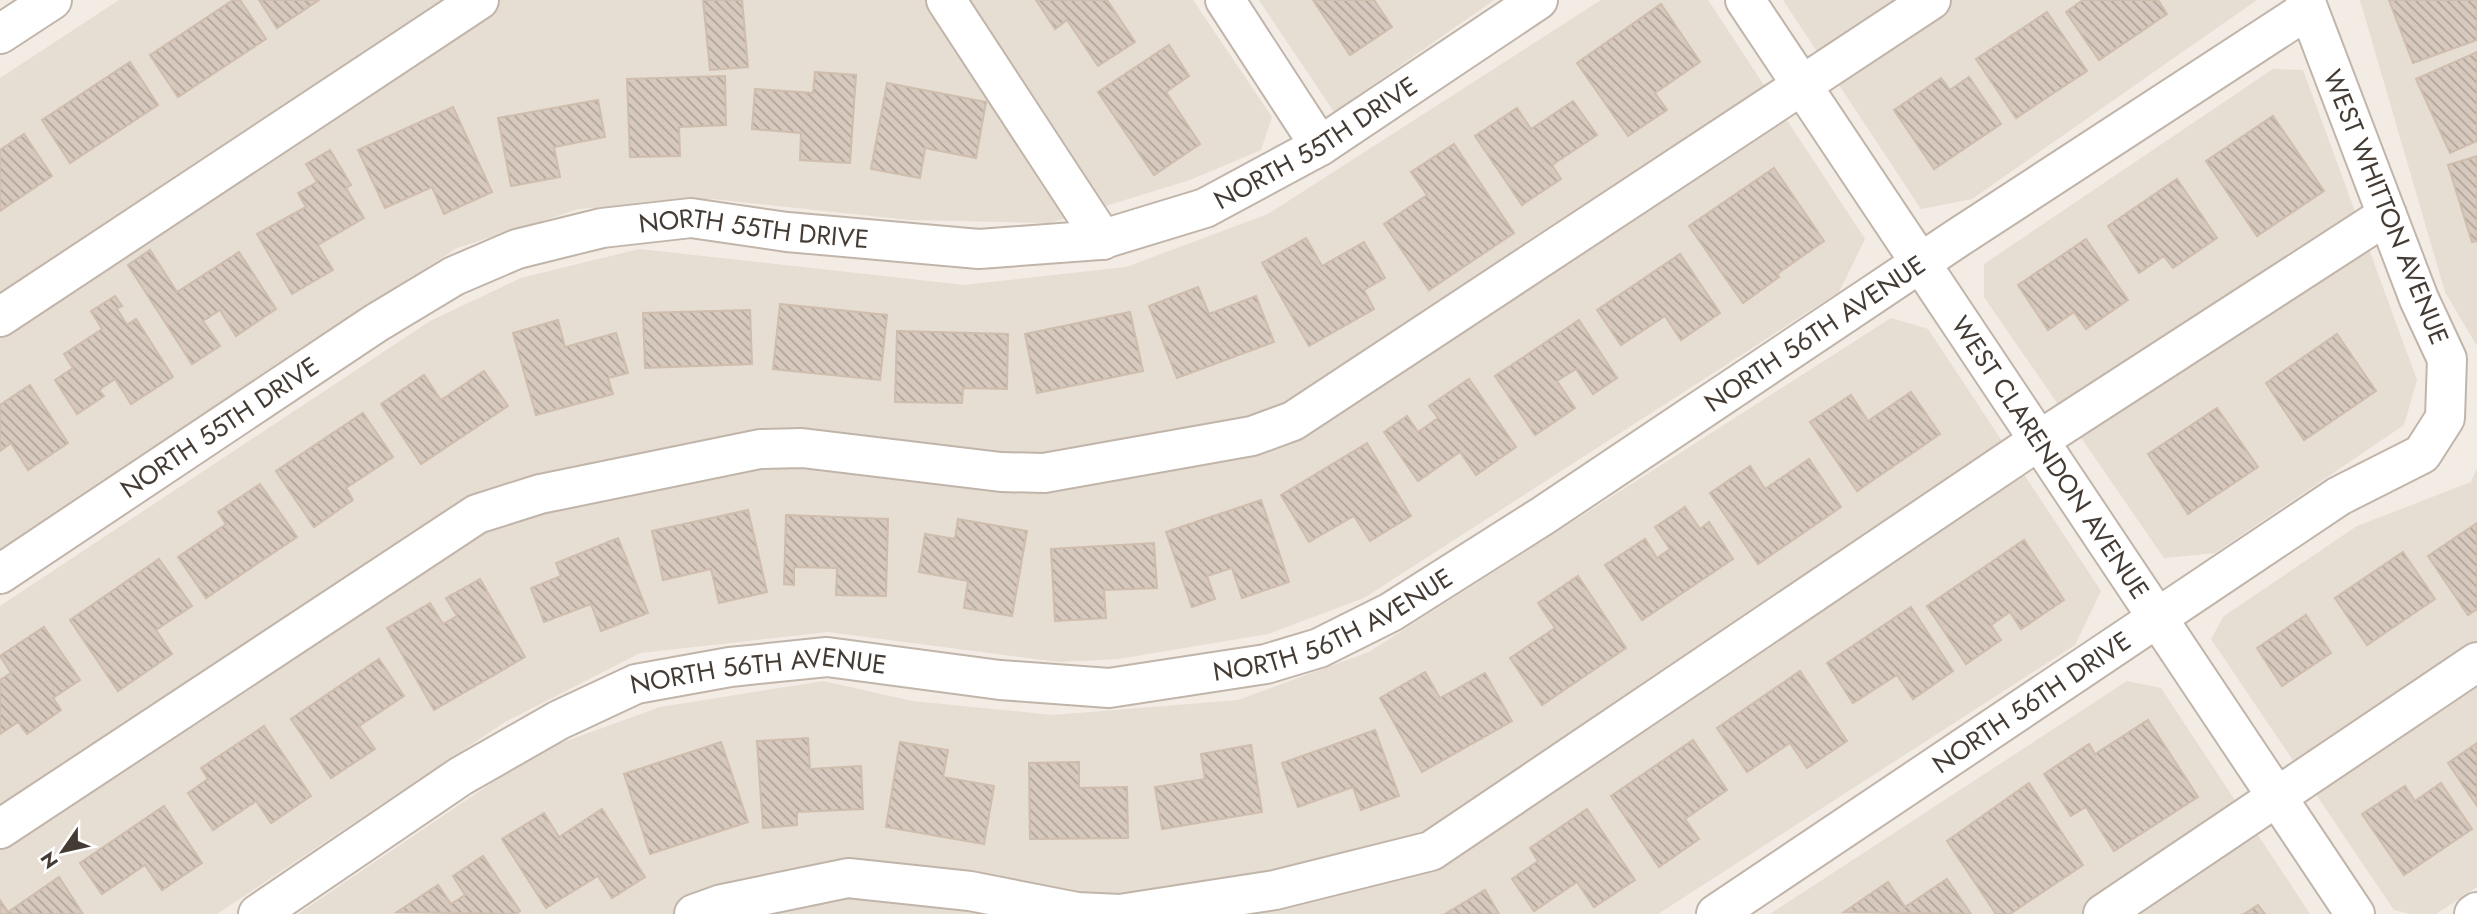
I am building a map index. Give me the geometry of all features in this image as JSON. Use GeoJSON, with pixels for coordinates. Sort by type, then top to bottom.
{"type":"FeatureCollection","features":[{"type":"Feature","properties":{"kind":"street"},"geometry":{"type":"LineString","coordinates":[[0,34],[52,0]]}},
{"type":"Feature","properties":{"kind":"street"},"geometry":{"type":"LineString","coordinates":[[0,317],[479,0]]}},
{"type":"Feature","properties":{"kind":"street"},"geometry":{"type":"LineString","coordinates":[[946,0],[1103,240]]}},
{"type":"Feature","properties":{"kind":"street"},"geometry":{"type":"LineString","coordinates":[[1225,0],[1320,146]]}},
{"type":"Feature","properties":{"kind":"street","name":"NORTH 55TH DRIVE"},"geometry":{"type":"LineString","coordinates":[[0,574],[376,323],[454,276],[517,249],[602,228],[691,218],[787,232],[979,249],[1103,240],[1205,208],[1320,146],[1490,13],[1538,0]]}},
{"type":"Feature","properties":{"kind":"street","name":"WEST CLARENDON AVENUE"},"geometry":{"type":"LineString","coordinates":[[1745,0],[2355,914]]}},
{"type":"Feature","properties":{"kind":"street"},"geometry":{"type":"LineString","coordinates":[[0,830],[477,513],[540,494],[760,449],[802,448],[1001,471],[1044,473],[1252,436],[1293,421],[1931,0]]}},
{"type":"Feature","properties":{"kind":"street","name":"WEST WHITTON AVENUE"},"geometry":{"type":"LineString","coordinates":[[2306,5],[2387,215],[2447,359],[2445,418]]}},
{"type":"Feature","properties":{"kind":"street","name":"NORTH 56TH AVENUE"},"geometry":{"type":"LineString","coordinates":[[257,914],[461,776],[559,720],[636,684],[730,667],[827,657],[1000,680],[1109,688],[1266,664],[1319,648],[1391,612],[1532,522],[2306,5]]}},
{"type":"Feature","properties":{"kind":"street"},"geometry":{"type":"LineString","coordinates":[[694,914],[722,904],[848,878],[970,891],[1077,912],[1119,914],[1275,890],[1431,851],[2038,441],[2387,215]]}},
{"type":"Feature","properties":{"kind":"street","name":"NORTH 56TH DRIVE"},"geometry":{"type":"LineString","coordinates":[[1716,914],[2339,496],[2422,454],[2445,418]]}},
{"type":"Feature","properties":{"kind":"street"},"geometry":{"type":"LineString","coordinates":[[2103,914],[2477,662]]}},
{"type":"Feature","properties":{"kind":"shaded area"},"geometry":{"type":"Polygon","coordinates":[[[119,0],[1193,0],[1272,117],[1261,150],[1190,180],[1050,223],[909,220],[713,199],[579,209],[457,248],[0,549],[0,78],[119,0]]]}},
{"type":"Feature","properties":{"kind":"shaded area"},"geometry":{"type":"Polygon","coordinates":[[[1259,0],[1494,0],[1334,112],[1259,0]]]}},
{"type":"Feature","properties":{"kind":"shaded area"},"geometry":{"type":"Polygon","coordinates":[[[1601,0],[1708,0],[1865,239],[1839,292],[1364,598],[1268,634],[1118,659],[1059,662],[828,632],[640,653],[505,722],[217,914],[0,914],[0,606],[430,321],[521,278],[639,249],[964,285],[1126,267],[1268,214],[1601,0]]]}},
{"type":"Feature","properties":{"kind":"shaded area"},"geometry":{"type":"Polygon","coordinates":[[[1783,0],[2257,0],[1972,199],[1921,209],[1783,0]]]}},
{"type":"Feature","properties":{"kind":"shaded area"},"geometry":{"type":"Polygon","coordinates":[[[2360,0],[2477,0],[2477,346],[2445,292],[2360,0]]]}},
{"type":"Feature","properties":{"kind":"shaded area"},"geometry":{"type":"Polygon","coordinates":[[[2273,69],[2303,70],[2417,380],[2404,425],[2215,553],[2164,558],[1984,297],[1984,264],[2273,69]]]}},
{"type":"Feature","properties":{"kind":"shaded area"},"geometry":{"type":"Polygon","coordinates":[[[1891,318],[1928,329],[2101,591],[2075,645],[1658,914],[298,914],[539,751],[660,707],[823,681],[912,701],[1053,715],[1238,700],[1369,652],[1891,318]]]}},
{"type":"Feature","properties":{"kind":"shaded area"},"geometry":{"type":"Polygon","coordinates":[[[2477,468],[2477,887],[2436,914],[2410,914],[2394,910],[2211,639],[2224,616],[2357,526],[2471,482],[2477,468]]]}},
{"type":"Feature","properties":{"kind":"shaded area"},"geometry":{"type":"Polygon","coordinates":[[[2127,681],[2161,688],[2310,914],[1770,914],[2127,681]]]}},
{"type":"Feature","properties":{"kind":"building"},"geometry":{"type":"Polygon","coordinates":[[[233,0],[240,0],[266,39],[178,97],[150,55],[233,0]]]}},
{"type":"Feature","properties":{"kind":"building"},"geometry":{"type":"Polygon","coordinates":[[[259,0],[319,0],[277,28],[259,0]]]}},
{"type":"Feature","properties":{"kind":"building"},"geometry":{"type":"Polygon","coordinates":[[[703,0],[742,0],[748,67],[710,70],[703,0]]]}},
{"type":"Feature","properties":{"kind":"building"},"geometry":{"type":"Polygon","coordinates":[[[1036,0],[1107,0],[1135,42],[1098,66],[1067,20],[1055,29],[1036,0]]]}},
{"type":"Feature","properties":{"kind":"building"},"geometry":{"type":"Polygon","coordinates":[[[1313,0],[1374,0],[1392,27],[1350,55],[1313,0]]]}},
{"type":"Feature","properties":{"kind":"building"},"geometry":{"type":"Polygon","coordinates":[[[2083,0],[2158,0],[2167,14],[2099,60],[2066,12],[2083,0]]]}},
{"type":"Feature","properties":{"kind":"building"},"geometry":{"type":"Polygon","coordinates":[[[2389,0],[2477,0],[2477,40],[2413,63],[2389,0]]]}},
{"type":"Feature","properties":{"kind":"building"},"geometry":{"type":"Polygon","coordinates":[[[1661,4],[1700,62],[1655,93],[1667,110],[1628,136],[1577,63],[1661,4]]]}},
{"type":"Feature","properties":{"kind":"building"},"geometry":{"type":"Polygon","coordinates":[[[2047,12],[2087,71],[2016,118],[1976,59],[2047,12]]]}},
{"type":"Feature","properties":{"kind":"building"},"geometry":{"type":"Polygon","coordinates":[[[1169,45],[1189,76],[1166,92],[1200,144],[1154,175],[1098,92],[1169,45]]]}},
{"type":"Feature","properties":{"kind":"building"},"geometry":{"type":"Polygon","coordinates":[[[2477,52],[2477,141],[2450,153],[2416,79],[2477,52]]]}},
{"type":"Feature","properties":{"kind":"building"},"geometry":{"type":"Polygon","coordinates":[[[130,62],[158,105],[70,163],[42,120],[130,62]]]}},
{"type":"Feature","properties":{"kind":"building"},"geometry":{"type":"Polygon","coordinates":[[[815,72],[856,75],[850,163],[800,160],[801,133],[752,129],[755,89],[813,93],[815,72]]]}},
{"type":"Feature","properties":{"kind":"building"},"geometry":{"type":"Polygon","coordinates":[[[725,76],[726,125],[679,127],[680,156],[630,157],[627,79],[725,76]]]}},
{"type":"Feature","properties":{"kind":"building"},"geometry":{"type":"Polygon","coordinates":[[[1969,77],[2001,124],[1934,169],[1894,110],[1941,78],[1950,90],[1969,77]]]}},
{"type":"Feature","properties":{"kind":"building"},"geometry":{"type":"Polygon","coordinates":[[[887,83],[986,102],[976,158],[925,148],[920,178],[871,169],[887,83]]]}},
{"type":"Feature","properties":{"kind":"building"},"geometry":{"type":"Polygon","coordinates":[[[598,100],[605,137],[554,147],[560,177],[511,186],[498,118],[598,100]]]}},
{"type":"Feature","properties":{"kind":"building"},"geometry":{"type":"Polygon","coordinates":[[[1573,101],[1597,135],[1552,165],[1561,179],[1522,205],[1475,136],[1517,108],[1531,129],[1573,101]]]}},
{"type":"Feature","properties":{"kind":"building"},"geometry":{"type":"Polygon","coordinates":[[[453,107],[492,192],[444,214],[432,187],[385,208],[358,150],[453,107]]]}},
{"type":"Feature","properties":{"kind":"building"},"geometry":{"type":"Polygon","coordinates":[[[2273,116],[2324,191],[2257,236],[2206,161],[2273,116]]]}},
{"type":"Feature","properties":{"kind":"building"},"geometry":{"type":"Polygon","coordinates":[[[24,134],[52,176],[0,211],[0,150],[24,134]]]}},
{"type":"Feature","properties":{"kind":"building"},"geometry":{"type":"Polygon","coordinates":[[[1454,144],[1514,233],[1429,290],[1384,224],[1427,195],[1411,172],[1454,144]]]}},
{"type":"Feature","properties":{"kind":"building"},"geometry":{"type":"Polygon","coordinates":[[[330,150],[351,185],[346,188],[364,218],[318,245],[333,270],[292,294],[257,234],[306,207],[298,193],[317,182],[306,164],[330,150]]]}},
{"type":"Feature","properties":{"kind":"building"},"geometry":{"type":"Polygon","coordinates":[[[2477,156],[2477,241],[2472,242],[2448,165],[2477,156]]]}},
{"type":"Feature","properties":{"kind":"building"},"geometry":{"type":"Polygon","coordinates":[[[1774,168],[1824,241],[1777,274],[1779,277],[1743,303],[1689,226],[1774,168]]]}},
{"type":"Feature","properties":{"kind":"building"},"geometry":{"type":"Polygon","coordinates":[[[2177,179],[2217,238],[2173,268],[2164,256],[2139,273],[2108,226],[2177,179]]]}},
{"type":"Feature","properties":{"kind":"building"},"geometry":{"type":"Polygon","coordinates":[[[1306,238],[1322,266],[1364,242],[1385,278],[1364,290],[1374,309],[1309,346],[1262,263],[1306,238]]]}},
{"type":"Feature","properties":{"kind":"building"},"geometry":{"type":"Polygon","coordinates":[[[2086,239],[2128,300],[2086,329],[2074,312],[2048,330],[2018,285],[2086,239]]]}},
{"type":"Feature","properties":{"kind":"building"},"geometry":{"type":"Polygon","coordinates":[[[150,250],[177,292],[239,252],[276,309],[236,336],[220,310],[203,321],[220,346],[192,364],[128,265],[150,250]]]}},
{"type":"Feature","properties":{"kind":"building"},"geometry":{"type":"Polygon","coordinates":[[[1680,254],[1720,313],[1681,340],[1665,316],[1621,345],[1597,310],[1680,254]]]}},
{"type":"Feature","properties":{"kind":"building"},"geometry":{"type":"Polygon","coordinates":[[[1198,287],[1209,314],[1256,296],[1274,342],[1177,378],[1149,306],[1198,287]]]}},
{"type":"Feature","properties":{"kind":"building"},"geometry":{"type":"Polygon","coordinates":[[[115,296],[122,306],[117,309],[127,325],[136,319],[173,377],[131,404],[115,379],[99,390],[104,396],[77,414],[55,380],[73,368],[64,354],[102,329],[91,311],[115,296]]]}},
{"type":"Feature","properties":{"kind":"building"},"geometry":{"type":"Polygon","coordinates":[[[780,304],[887,315],[880,380],[773,369],[780,304]]]}},
{"type":"Feature","properties":{"kind":"building"},"geometry":{"type":"Polygon","coordinates":[[[750,310],[752,364],[645,368],[643,313],[750,310]]]}},
{"type":"Feature","properties":{"kind":"building"},"geometry":{"type":"Polygon","coordinates":[[[1130,312],[1143,371],[1037,393],[1025,334],[1130,312]]]}},
{"type":"Feature","properties":{"kind":"building"},"geometry":{"type":"Polygon","coordinates":[[[558,320],[565,347],[616,333],[628,373],[608,378],[613,394],[536,415],[513,333],[558,320]]]}},
{"type":"Feature","properties":{"kind":"building"},"geometry":{"type":"Polygon","coordinates":[[[1579,320],[1617,378],[1593,394],[1576,369],[1557,381],[1575,408],[1535,435],[1495,376],[1579,320]]]}},
{"type":"Feature","properties":{"kind":"building"},"geometry":{"type":"Polygon","coordinates":[[[897,331],[1008,334],[1007,389],[963,388],[962,403],[895,402],[897,331]]]}},
{"type":"Feature","properties":{"kind":"building"},"geometry":{"type":"Polygon","coordinates":[[[2337,334],[2376,391],[2304,440],[2266,383],[2337,334]]]}},
{"type":"Feature","properties":{"kind":"building"},"geometry":{"type":"Polygon","coordinates":[[[484,371],[508,406],[421,464],[381,404],[424,375],[441,400],[484,371]]]}},
{"type":"Feature","properties":{"kind":"building"},"geometry":{"type":"Polygon","coordinates":[[[1469,379],[1516,447],[1476,475],[1460,452],[1418,481],[1384,432],[1407,416],[1418,432],[1438,418],[1429,406],[1469,379]]]}},
{"type":"Feature","properties":{"kind":"building"},"geometry":{"type":"Polygon","coordinates":[[[30,385],[68,443],[28,470],[11,443],[0,451],[0,405],[30,385]]]}},
{"type":"Feature","properties":{"kind":"building"},"geometry":{"type":"Polygon","coordinates":[[[1911,392],[1940,434],[1857,491],[1810,422],[1851,395],[1868,421],[1911,392]]]}},
{"type":"Feature","properties":{"kind":"building"},"geometry":{"type":"Polygon","coordinates":[[[2217,408],[2258,467],[2188,514],[2148,454],[2217,408]]]}},
{"type":"Feature","properties":{"kind":"building"},"geometry":{"type":"Polygon","coordinates":[[[363,413],[393,457],[346,488],[353,500],[314,527],[276,471],[363,413]]]}},
{"type":"Feature","properties":{"kind":"building"},"geometry":{"type":"Polygon","coordinates":[[[1367,443],[1411,516],[1370,541],[1354,516],[1309,542],[1281,495],[1367,443]]]}},
{"type":"Feature","properties":{"kind":"building"},"geometry":{"type":"Polygon","coordinates":[[[1809,459],[1841,507],[1758,564],[1710,493],[1750,466],[1765,489],[1809,459]]]}},
{"type":"Feature","properties":{"kind":"building"},"geometry":{"type":"Polygon","coordinates":[[[260,484],[297,537],[206,598],[178,557],[226,524],[218,512],[260,484]]]}},
{"type":"Feature","properties":{"kind":"building"},"geometry":{"type":"Polygon","coordinates":[[[1261,500],[1289,582],[1242,598],[1232,568],[1207,576],[1215,599],[1192,607],[1166,532],[1261,500]]]}},
{"type":"Feature","properties":{"kind":"building"},"geometry":{"type":"Polygon","coordinates":[[[1685,507],[1700,529],[1709,522],[1733,559],[1642,620],[1605,565],[1645,539],[1657,558],[1670,549],[1655,527],[1685,507]]]}},
{"type":"Feature","properties":{"kind":"building"},"geometry":{"type":"Polygon","coordinates":[[[748,510],[767,592],[719,603],[711,569],[663,580],[652,531],[748,510]]]}},
{"type":"Feature","properties":{"kind":"building"},"geometry":{"type":"Polygon","coordinates":[[[786,515],[888,519],[886,596],[836,595],[837,568],[794,567],[794,585],[784,584],[786,515]]]}},
{"type":"Feature","properties":{"kind":"building"},"geometry":{"type":"Polygon","coordinates":[[[958,519],[1027,531],[1012,616],[964,608],[968,581],[919,572],[925,534],[955,539],[958,519]]]}},
{"type":"Feature","properties":{"kind":"building"},"geometry":{"type":"Polygon","coordinates":[[[2477,523],[2477,609],[2468,615],[2428,556],[2477,523]]]}},
{"type":"Feature","properties":{"kind":"building"},"geometry":{"type":"Polygon","coordinates":[[[618,538],[648,613],[601,631],[591,604],[544,622],[531,588],[561,576],[556,563],[618,538]]]}},
{"type":"Feature","properties":{"kind":"building"},"geometry":{"type":"Polygon","coordinates":[[[2024,540],[2064,600],[2021,629],[2010,612],[1991,625],[2001,640],[1966,664],[1927,606],[2024,540]]]}},
{"type":"Feature","properties":{"kind":"building"},"geometry":{"type":"Polygon","coordinates":[[[1154,543],[1157,588],[1104,590],[1106,618],[1055,621],[1051,549],[1154,543]]]}},
{"type":"Feature","properties":{"kind":"building"},"geometry":{"type":"Polygon","coordinates":[[[2403,552],[2435,599],[2367,645],[2335,598],[2403,552]]]}},
{"type":"Feature","properties":{"kind":"building"},"geometry":{"type":"Polygon","coordinates":[[[159,559],[192,606],[156,630],[172,654],[118,691],[70,620],[159,559]]]}},
{"type":"Feature","properties":{"kind":"building"},"geometry":{"type":"Polygon","coordinates":[[[1578,576],[1626,648],[1542,705],[1510,658],[1555,628],[1538,603],[1578,576]]]}},
{"type":"Feature","properties":{"kind":"building"},"geometry":{"type":"Polygon","coordinates":[[[480,579],[525,657],[434,710],[387,628],[430,603],[443,624],[457,616],[446,598],[480,579]]]}},
{"type":"Feature","properties":{"kind":"building"},"geometry":{"type":"Polygon","coordinates":[[[1911,607],[1953,671],[1913,699],[1897,675],[1853,703],[1827,663],[1911,607]]]}},
{"type":"Feature","properties":{"kind":"building"},"geometry":{"type":"Polygon","coordinates":[[[2306,615],[2331,653],[2282,686],[2257,648],[2306,615]]]}},
{"type":"Feature","properties":{"kind":"building"},"geometry":{"type":"Polygon","coordinates":[[[44,627],[80,680],[53,698],[61,710],[27,734],[18,722],[0,734],[0,680],[11,673],[0,656],[44,627]]]}},
{"type":"Feature","properties":{"kind":"building"},"geometry":{"type":"Polygon","coordinates":[[[379,659],[404,696],[359,726],[375,749],[331,778],[291,719],[379,659]]]}},
{"type":"Feature","properties":{"kind":"building"},"geometry":{"type":"Polygon","coordinates":[[[1800,671],[1847,741],[1807,768],[1790,743],[1747,772],[1717,728],[1800,671]]]}},
{"type":"Feature","properties":{"kind":"building"},"geometry":{"type":"Polygon","coordinates":[[[1425,672],[1440,698],[1485,673],[1512,721],[1422,772],[1380,698],[1425,672]]]}},
{"type":"Feature","properties":{"kind":"building"},"geometry":{"type":"Polygon","coordinates":[[[2148,720],[2198,797],[2114,851],[2086,807],[2071,816],[2044,774],[2089,744],[2095,754],[2148,720]]]}},
{"type":"Feature","properties":{"kind":"building"},"geometry":{"type":"Polygon","coordinates":[[[264,726],[311,796],[271,823],[256,801],[213,830],[188,793],[208,779],[201,768],[264,726]]]}},
{"type":"Feature","properties":{"kind":"building"},"geometry":{"type":"Polygon","coordinates":[[[1375,730],[1399,796],[1361,810],[1353,787],[1298,807],[1282,763],[1375,730]]]}},
{"type":"Feature","properties":{"kind":"building"},"geometry":{"type":"Polygon","coordinates":[[[808,738],[810,769],[861,766],[863,809],[797,812],[797,825],[763,828],[757,741],[808,738]]]}},
{"type":"Feature","properties":{"kind":"building"},"geometry":{"type":"Polygon","coordinates":[[[1693,740],[1727,790],[1685,819],[1699,839],[1659,867],[1611,796],[1693,740]]]}},
{"type":"Feature","properties":{"kind":"building"},"geometry":{"type":"Polygon","coordinates":[[[721,742],[748,822],[650,854],[624,774],[721,742]]]}},
{"type":"Feature","properties":{"kind":"building"},"geometry":{"type":"Polygon","coordinates":[[[900,742],[948,750],[943,777],[994,786],[984,844],[886,827],[900,742]]]}},
{"type":"Feature","properties":{"kind":"building"},"geometry":{"type":"Polygon","coordinates":[[[2477,743],[2477,806],[2448,763],[2477,743]]]}},
{"type":"Feature","properties":{"kind":"building"},"geometry":{"type":"Polygon","coordinates":[[[1251,745],[1262,812],[1162,829],[1155,787],[1205,779],[1201,754],[1251,745]]]}},
{"type":"Feature","properties":{"kind":"building"},"geometry":{"type":"Polygon","coordinates":[[[1079,762],[1079,788],[1127,787],[1128,838],[1030,839],[1029,763],[1079,762]]]}},
{"type":"Feature","properties":{"kind":"building"},"geometry":{"type":"Polygon","coordinates":[[[2029,783],[2083,865],[2010,914],[1996,914],[1947,841],[2029,783]]]}},
{"type":"Feature","properties":{"kind":"building"},"geometry":{"type":"Polygon","coordinates":[[[2441,783],[2472,829],[2404,875],[2362,814],[2405,786],[2415,801],[2441,783]]]}},
{"type":"Feature","properties":{"kind":"building"},"geometry":{"type":"Polygon","coordinates":[[[164,806],[202,863],[162,890],[145,865],[102,894],[80,863],[164,806]]]}},
{"type":"Feature","properties":{"kind":"building"},"geometry":{"type":"Polygon","coordinates":[[[602,809],[645,877],[612,898],[598,876],[546,908],[502,839],[544,813],[559,837],[602,809]]]}},
{"type":"Feature","properties":{"kind":"building"},"geometry":{"type":"Polygon","coordinates":[[[1587,809],[1635,880],[1594,907],[1577,882],[1534,911],[1512,879],[1538,861],[1530,848],[1587,809]]]}},
{"type":"Feature","properties":{"kind":"building"},"geometry":{"type":"Polygon","coordinates":[[[483,856],[520,911],[516,914],[397,912],[438,885],[451,904],[465,895],[453,876],[483,856]]]}},
{"type":"Feature","properties":{"kind":"building"},"geometry":{"type":"Polygon","coordinates":[[[59,877],[83,914],[0,914],[0,900],[8,912],[59,877]]]}},
{"type":"Feature","properties":{"kind":"building"},"geometry":{"type":"Polygon","coordinates":[[[1947,879],[1971,914],[1844,912],[1888,882],[1905,907],[1947,879]]]}},
{"type":"Feature","properties":{"kind":"building"},"geometry":{"type":"Polygon","coordinates":[[[1485,890],[1499,914],[1445,914],[1485,890]]]}},
{"type":"Feature","properties":{"kind":"building"},"geometry":{"type":"Polygon","coordinates":[[[2258,905],[2265,914],[2244,914],[2258,905]]]}}]}
